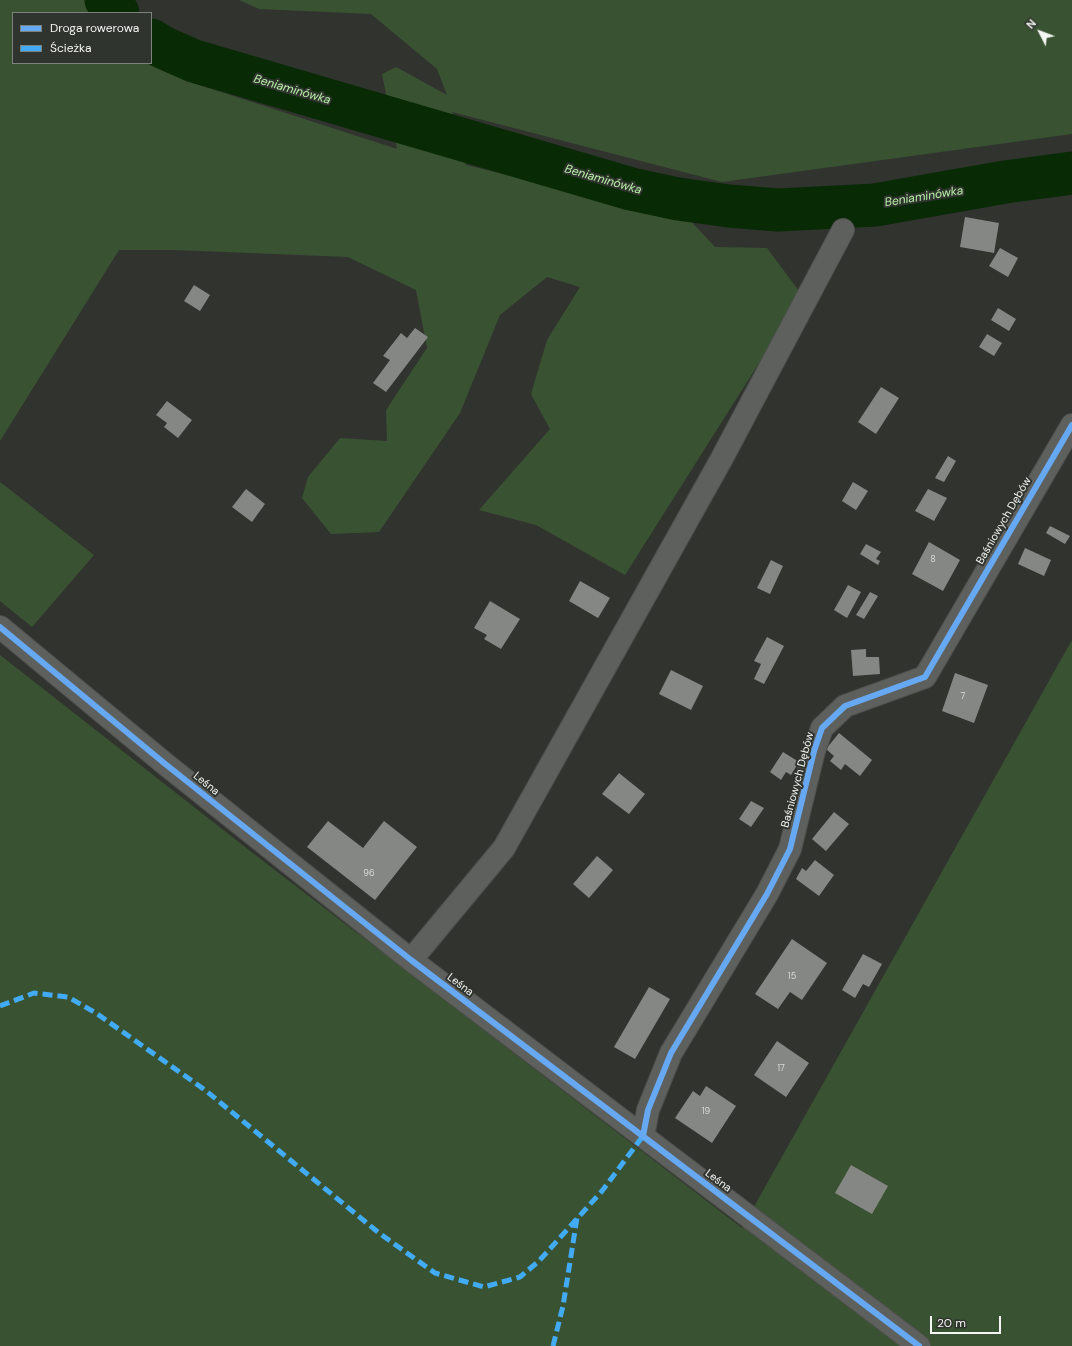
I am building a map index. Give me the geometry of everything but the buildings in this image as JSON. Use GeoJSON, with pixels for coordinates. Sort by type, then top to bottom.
{"type":"FeatureCollection","features":[{"type":"Feature","properties":{"kind":"street"},"geometry":{"type":"LineString","coordinates":[[411,960],[504,848],[721,460],[843,230]]}},
{"type":"Feature","properties":{"kind":"street","name":"Baśniowych Dębów"},"geometry":{"type":"LineString","coordinates":[[643,1136],[648,1110],[671,1053],[767,894],[790,849],[814,751],[822,728],[845,706],[925,678],[1072,425]]}},
{"type":"Feature","properties":{"kind":"street","name":"Leśna"},"geometry":{"type":"LineString","coordinates":[[0,627],[164,763],[411,960],[919,1346]]}},
{"type":"Feature","properties":{"kind":"green space"},"geometry":{"type":"Polygon","coordinates":[[[0,0],[88,0],[97,12],[12,12],[12,64],[152,64],[152,58],[184,80],[397,149],[382,74],[396,67],[447,95],[437,69],[371,14],[259,9],[239,0],[1072,0],[1072,134],[722,182],[452,112],[466,165],[689,219],[715,247],[767,248],[802,295],[625,575],[536,525],[479,510],[550,429],[531,394],[547,340],[580,287],[547,277],[500,315],[460,413],[379,532],[331,534],[302,498],[308,477],[340,438],[387,441],[386,410],[427,348],[416,290],[348,257],[175,250],[119,250],[0,441],[0,0]]]}},
{"type":"Feature","properties":{"kind":"green space"},"geometry":{"type":"Polygon","coordinates":[[[0,482],[94,555],[32,627],[0,601],[0,482]]]}},
{"type":"Feature","properties":{"kind":"green space"},"geometry":{"type":"Polygon","coordinates":[[[1072,640],[1072,1346],[0,1346],[0,655],[254,854],[742,1228],[1072,640]]]}},
{"type":"Feature","properties":{"kind":"waterway","name":"Beniaminówka"},"geometry":{"type":"LineString","coordinates":[[106,0],[117,12]]}},
{"type":"Feature","properties":{"kind":"waterway","name":"Beniaminówka"},"geometry":{"type":"LineString","coordinates":[[152,41],[162,47],[194,61],[631,189],[678,199],[729,206],[778,210],[875,205],[1005,182],[1072,173]]}},
{"type":"Feature","properties":{"kind":"marked path"},"geometry":{"type":"LineString","coordinates":[[0,1006],[34,993],[68,997],[96,1013],[205,1090],[379,1233],[435,1273],[484,1287],[520,1277],[539,1261],[602,1191],[643,1136]]}},
{"type":"Feature","properties":{"kind":"marked path"},"geometry":{"type":"LineString","coordinates":[[553,1346],[563,1306],[577,1218]]}},
{"type":"Feature","properties":{"kind":"cycle path"},"geometry":{"type":"LineString","coordinates":[[643,1136],[648,1110],[671,1053],[767,894],[790,849],[814,751],[822,728],[845,706],[925,677],[1072,425]]}},
{"type":"Feature","properties":{"kind":"cycle path"},"geometry":{"type":"LineString","coordinates":[[0,627],[164,763],[411,960],[919,1346]]}}]}
